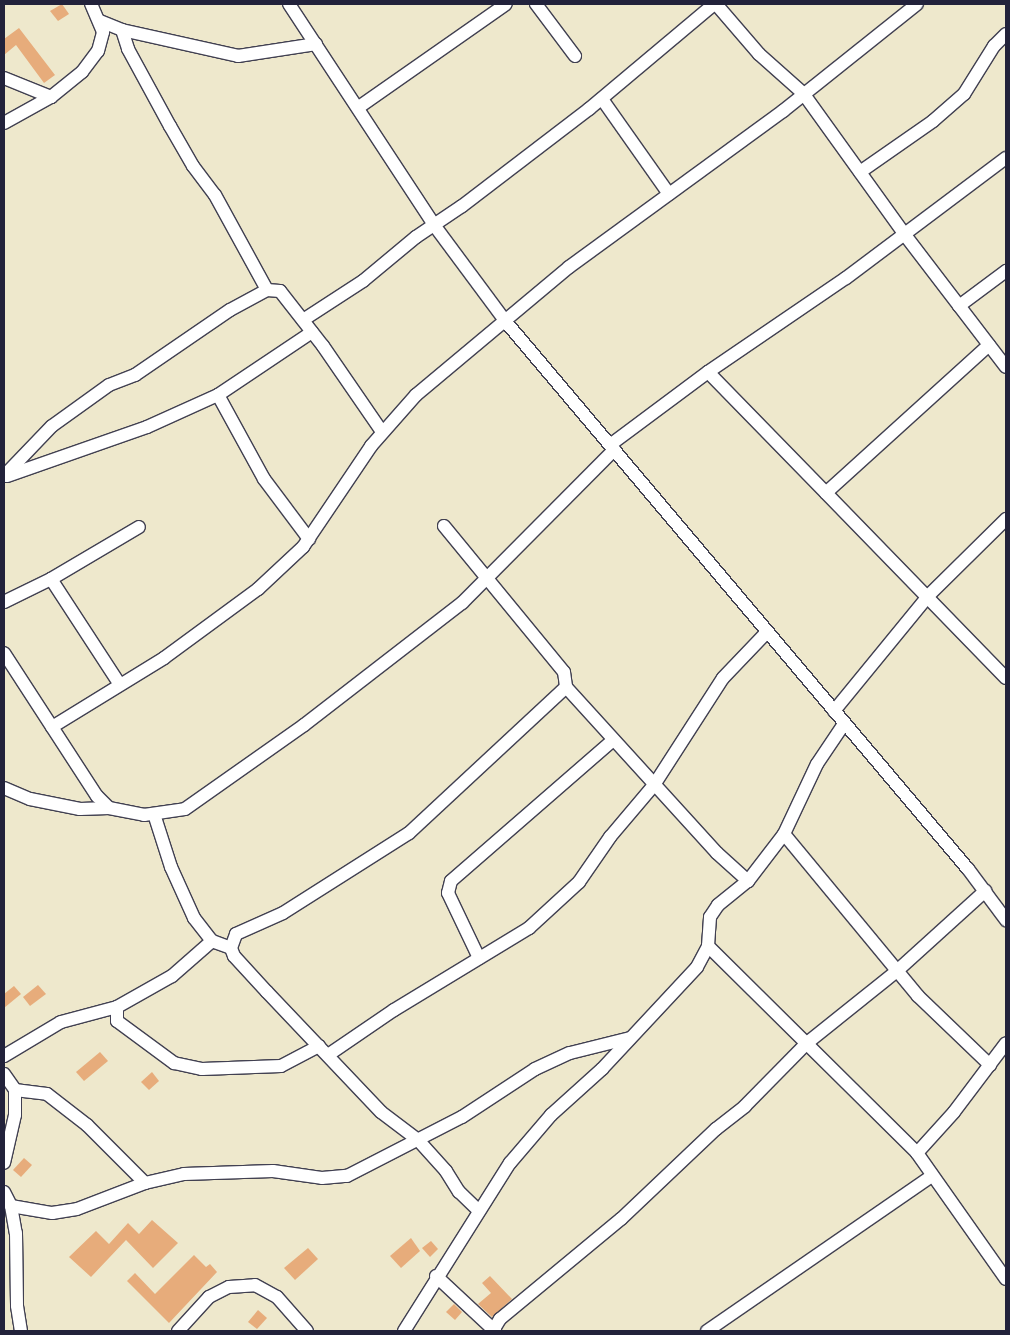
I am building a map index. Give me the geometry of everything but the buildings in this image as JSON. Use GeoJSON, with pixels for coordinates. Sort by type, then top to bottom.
{"type":"FeatureCollection","features":[{"type":"Feature","properties":{"kind":"street"},"geometry":{"type":"LineString","coordinates":[[4,124],[51,97],[82,72],[98,51],[103,32],[100,20],[91,4]]}},
{"type":"Feature","properties":{"kind":"street"},"geometry":{"type":"LineString","coordinates":[[289,4],[359,108],[434,226],[506,322],[985,891],[1006,920]]}},
{"type":"Feature","properties":{"kind":"street"},"geometry":{"type":"LineString","coordinates":[[359,108],[506,4]]}},
{"type":"Feature","properties":{"kind":"street"},"geometry":{"type":"LineString","coordinates":[[536,4],[575,56]]}},
{"type":"Feature","properties":{"kind":"street"},"geometry":{"type":"LineString","coordinates":[[303,320],[363,281],[602,99],[715,4],[759,54],[804,92],[905,235],[1006,367]]}},
{"type":"Feature","properties":{"kind":"street"},"geometry":{"type":"LineString","coordinates":[[52,727],[164,658],[258,589],[309,539],[382,432],[416,395],[506,322],[569,267],[670,194],[917,4]]}},
{"type":"Feature","properties":{"kind":"street"},"geometry":{"type":"LineString","coordinates":[[100,20],[122,30],[238,56],[316,44]]}},
{"type":"Feature","properties":{"kind":"street"},"geometry":{"type":"LineString","coordinates":[[122,30],[128,49],[174,134],[215,195],[267,290]]}},
{"type":"Feature","properties":{"kind":"street"},"geometry":{"type":"LineString","coordinates":[[860,172],[933,121],[964,94],[994,46],[1006,34]]}},
{"type":"Feature","properties":{"kind":"street"},"geometry":{"type":"LineString","coordinates":[[4,78],[51,97]]}},
{"type":"Feature","properties":{"kind":"street"},"geometry":{"type":"LineString","coordinates":[[602,99],[670,194]]}},
{"type":"Feature","properties":{"kind":"street"},"geometry":{"type":"LineString","coordinates":[[4,788],[30,798],[80,809],[109,808],[154,814],[185,809],[256,759],[424,634],[487,579],[612,448],[708,372],[905,235],[1006,158]]}},
{"type":"Feature","properties":{"kind":"street"},"geometry":{"type":"LineString","coordinates":[[959,306],[1006,271]]}},
{"type":"Feature","properties":{"kind":"street"},"geometry":{"type":"LineString","coordinates":[[4,476],[52,426],[109,385],[135,375],[230,310],[267,290],[280,291],[312,332],[382,432]]}},
{"type":"Feature","properties":{"kind":"street"},"geometry":{"type":"LineString","coordinates":[[4,476],[147,427],[218,395],[312,332]]}},
{"type":"Feature","properties":{"kind":"street"},"geometry":{"type":"LineString","coordinates":[[826,493],[989,345]]}},
{"type":"Feature","properties":{"kind":"street"},"geometry":{"type":"LineString","coordinates":[[708,372],[1006,678]]}},
{"type":"Feature","properties":{"kind":"street"},"geometry":{"type":"LineString","coordinates":[[218,395],[264,479],[309,539]]}},
{"type":"Feature","properties":{"kind":"street"},"geometry":{"type":"LineString","coordinates":[[834,711],[928,596],[1006,519]]}},
{"type":"Feature","properties":{"kind":"street"},"geometry":{"type":"LineString","coordinates":[[444,526],[564,672],[566,686],[612,740],[748,881]]}},
{"type":"Feature","properties":{"kind":"street"},"geometry":{"type":"LineString","coordinates":[[4,602],[51,579],[139,527]]}},
{"type":"Feature","properties":{"kind":"street"},"geometry":{"type":"LineString","coordinates":[[51,579],[120,685]]}},
{"type":"Feature","properties":{"kind":"street"},"geometry":{"type":"LineString","coordinates":[[117,1007],[117,1021],[174,1063],[202,1069],[281,1066],[324,1051],[528,928],[578,882],[610,837],[654,785],[723,678],[767,632]]}},
{"type":"Feature","properties":{"kind":"street"},"geometry":{"type":"LineString","coordinates":[[4,653],[97,796],[109,808]]}},
{"type":"Feature","properties":{"kind":"street"},"geometry":{"type":"LineString","coordinates":[[480,1211],[458,1192],[446,1171],[418,1140],[381,1112],[234,956],[231,948],[236,934],[283,913],[409,833],[566,686]]}},
{"type":"Feature","properties":{"kind":"street"},"geometry":{"type":"LineString","coordinates":[[404,1331],[436,1276],[457,1250],[510,1164],[552,1115],[632,1038],[697,967],[708,946],[710,918],[718,906],[748,881],[784,834],[817,764],[844,724]]}},
{"type":"Feature","properties":{"kind":"street"},"geometry":{"type":"LineString","coordinates":[[479,958],[448,893],[450,881],[612,740]]}},
{"type":"Feature","properties":{"kind":"street"},"geometry":{"type":"LineString","coordinates":[[154,814],[171,867],[194,918],[212,941],[231,948]]}},
{"type":"Feature","properties":{"kind":"street"},"geometry":{"type":"LineString","coordinates":[[784,834],[918,996],[990,1065]]}},
{"type":"Feature","properties":{"kind":"street"},"geometry":{"type":"LineString","coordinates":[[436,1276],[494,1330],[500,1319],[621,1219],[716,1129],[745,1106],[808,1043],[898,970],[985,891]]}},
{"type":"Feature","properties":{"kind":"street"},"geometry":{"type":"LineString","coordinates":[[4,1056],[61,1022],[117,1007],[172,976],[212,941]]}},
{"type":"Feature","properties":{"kind":"street"},"geometry":{"type":"LineString","coordinates":[[708,946],[917,1153],[1006,1279]]}},
{"type":"Feature","properties":{"kind":"street"},"geometry":{"type":"LineString","coordinates":[[12,1206],[52,1213],[77,1209],[145,1183],[184,1174],[255,1171],[322,1178],[347,1176],[462,1117],[535,1069],[570,1053],[632,1038]]}},
{"type":"Feature","properties":{"kind":"street"},"geometry":{"type":"LineString","coordinates":[[917,1153],[1006,1043]]}},
{"type":"Feature","properties":{"kind":"street"},"geometry":{"type":"LineString","coordinates":[[4,1074],[15,1090],[12,1138],[4,1163]]}},
{"type":"Feature","properties":{"kind":"street"},"geometry":{"type":"LineString","coordinates":[[15,1090],[47,1094],[87,1125],[145,1183]]}},
{"type":"Feature","properties":{"kind":"street"},"geometry":{"type":"LineString","coordinates":[[707,1331],[932,1176]]}},
{"type":"Feature","properties":{"kind":"street"},"geometry":{"type":"LineString","coordinates":[[4,1192],[12,1206],[21,1331]]}},
{"type":"Feature","properties":{"kind":"street"},"geometry":{"type":"LineString","coordinates":[[178,1331],[209,1298],[229,1287],[255,1285],[277,1297],[306,1331]]}}]}
